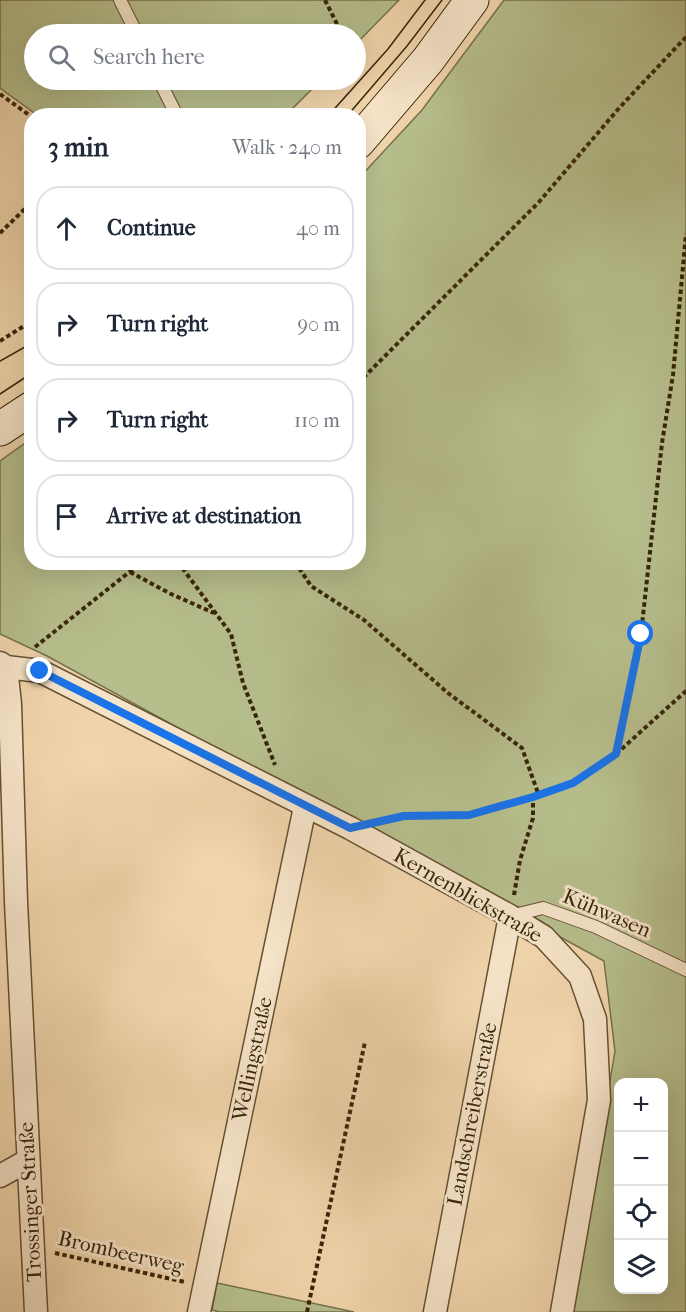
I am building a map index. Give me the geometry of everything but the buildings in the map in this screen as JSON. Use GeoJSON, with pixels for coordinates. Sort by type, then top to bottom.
{"type":"FeatureCollection","features":[{"type":"Feature","properties":{"kind":"main road"},"geometry":{"type":"LineString","coordinates":[[366,133],[428,60],[472,0]]}},
{"type":"Feature","properties":{"kind":"main road"},"geometry":{"type":"LineString","coordinates":[[0,429],[24,413]]}},
{"type":"Feature","properties":{"kind":"street","name":"Kernenblickstraße"},"geometry":{"type":"LineString","coordinates":[[2,666],[40,671],[350,828],[544,937],[580,976],[595,1019],[599,1100],[562,1312]]}},
{"type":"Feature","properties":{"kind":"street","name":"Trossinger Straße"},"geometry":{"type":"LineString","coordinates":[[2,666],[10,704],[8,906],[36,1312]]}},
{"type":"Feature","properties":{"kind":"street","name":"Wellingstraße"},"geometry":{"type":"LineString","coordinates":[[199,1312],[295,802]]}},
{"type":"Feature","properties":{"kind":"street","name":"Landschreiberstraße"},"geometry":{"type":"LineString","coordinates":[[435,1312],[510,916]]}},
{"type":"Feature","properties":{"kind":"street"},"geometry":{"type":"LineString","coordinates":[[0,1176],[27,1161]]}},
{"type":"Feature","properties":{"kind":"lane"},"geometry":{"type":"LineString","coordinates":[[120,0],[132,24]]}},
{"type":"Feature","properties":{"kind":"lane"},"geometry":{"type":"LineString","coordinates":[[164,90],[173,108]]}},
{"type":"Feature","properties":{"kind":"lane","name":"Kühwasen"},"geometry":{"type":"LineString","coordinates":[[510,916],[543,908],[596,927],[686,970]]}},
{"type":"Feature","properties":{"kind":"path"},"geometry":{"type":"LineString","coordinates":[[326,0],[337,24]]}},
{"type":"Feature","properties":{"kind":"path"},"geometry":{"type":"LineString","coordinates":[[366,375],[539,202],[620,107],[686,37]]}},
{"type":"Feature","properties":{"kind":"path"},"geometry":{"type":"LineString","coordinates":[[0,94],[24,111]]}},
{"type":"Feature","properties":{"kind":"path"},"geometry":{"type":"LineString","coordinates":[[0,233],[24,210]]}},
{"type":"Feature","properties":{"kind":"path"},"geometry":{"type":"LineString","coordinates":[[616,754],[641,634],[662,443],[673,375],[686,234]]}},
{"type":"Feature","properties":{"kind":"path"},"geometry":{"type":"LineString","coordinates":[[0,341],[24,326]]}},
{"type":"Feature","properties":{"kind":"path"},"geometry":{"type":"LineString","coordinates":[[2,666],[49,638],[132,570]]}},
{"type":"Feature","properties":{"kind":"path"},"geometry":{"type":"LineString","coordinates":[[184,570],[231,634],[243,683],[295,802]]}},
{"type":"Feature","properties":{"kind":"path"},"geometry":{"type":"LineString","coordinates":[[300,570],[311,586],[364,620],[448,693],[522,748],[538,796]]}},
{"type":"Feature","properties":{"kind":"path"},"geometry":{"type":"LineString","coordinates":[[130,572],[214,613]]}},
{"type":"Feature","properties":{"kind":"path"},"geometry":{"type":"LineString","coordinates":[[350,828],[404,816],[469,815],[538,796],[573,783],[616,754],[686,692]]}},
{"type":"Feature","properties":{"kind":"path"},"geometry":{"type":"LineString","coordinates":[[510,916],[520,860],[533,818],[533,797]]}},
{"type":"Feature","properties":{"kind":"path"},"geometry":{"type":"LineString","coordinates":[[307,1312],[365,1042]]}},
{"type":"Feature","properties":{"kind":"path","name":"Brombeerweg"},"geometry":{"type":"LineString","coordinates":[[32,1247],[204,1286]]}},
{"type":"Feature","properties":{"kind":"green space"},"geometry":{"type":"Polygon","coordinates":[[[0,0],[399,0],[366,34],[366,24],[24,24],[24,90],[311,90],[293,108],[27,108],[0,88],[0,0]]]}},
{"type":"Feature","properties":{"kind":"green space"},"geometry":{"type":"Polygon","coordinates":[[[504,0],[686,0],[686,1312],[571,1312],[615,1051],[604,961],[47,656],[0,634],[0,461],[24,444],[24,570],[366,570],[366,170],[422,110],[504,0]]]}},
{"type":"Feature","properties":{"kind":"green space"},"geometry":{"type":"Polygon","coordinates":[[[217,1283],[354,1312],[220,1312],[212,1310],[217,1283]]]}},
{"type":"Feature","properties":{"kind":"tram line"},"geometry":{"type":"LineString","coordinates":[[366,74],[425,0]]}},
{"type":"Feature","properties":{"kind":"tram line"},"geometry":{"type":"LineString","coordinates":[[354,108],[407,46],[442,0]]}},
{"type":"Feature","properties":{"kind":"tram line"},"geometry":{"type":"LineString","coordinates":[[335,108],[351,90]]}},
{"type":"Feature","properties":{"kind":"tram line"},"geometry":{"type":"LineString","coordinates":[[0,361],[24,348]]}},
{"type":"Feature","properties":{"kind":"tram line"},"geometry":{"type":"LineString","coordinates":[[0,394],[24,378]]}},
{"type":"Feature","properties":{"kind":"route"},"geometry":{"type":"LineString","coordinates":[[40,671],[350,828],[404,816],[469,815],[538,796],[573,783],[616,754],[641,634]]}}]}
